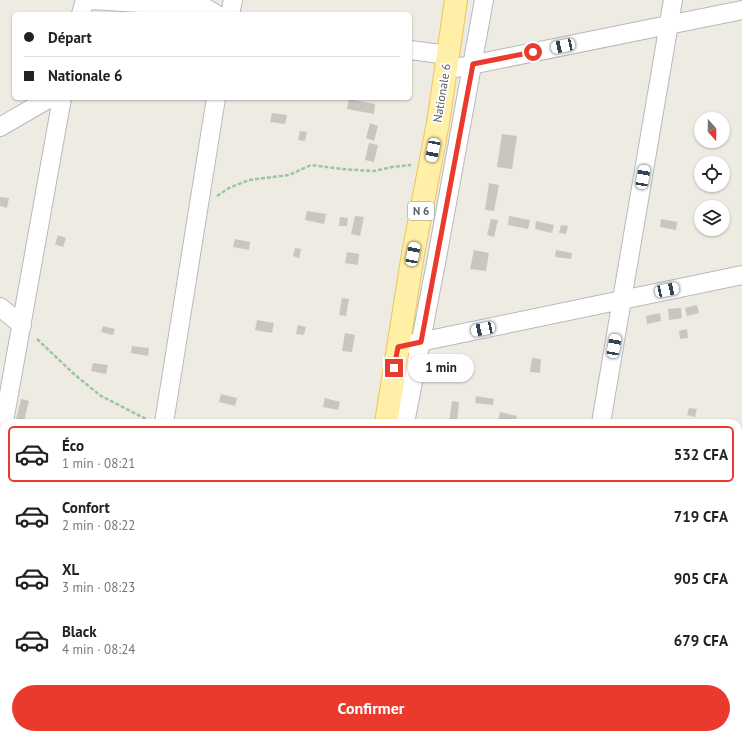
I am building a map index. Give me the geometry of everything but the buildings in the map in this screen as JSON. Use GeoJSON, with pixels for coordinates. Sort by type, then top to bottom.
{"type":"FeatureCollection","features":[{"type":"Feature","properties":{"kind":"main road","name":"Nationale 6"},"geometry":{"type":"LineString","coordinates":[[387,419],[413,254],[447,63],[456,0]]}},
{"type":"Feature","properties":{"kind":"street"},"geometry":{"type":"LineString","coordinates":[[82,12],[85,0]]}},
{"type":"Feature","properties":{"kind":"street"},"geometry":{"type":"LineString","coordinates":[[91,0],[205,12]]}},
{"type":"Feature","properties":{"kind":"street"},"geometry":{"type":"LineString","coordinates":[[230,12],[233,0]]}},
{"type":"Feature","properties":{"kind":"street"},"geometry":{"type":"LineString","coordinates":[[406,419],[484,0]]}},
{"type":"Feature","properties":{"kind":"street"},"geometry":{"type":"LineString","coordinates":[[602,419],[673,0]]}},
{"type":"Feature","properties":{"kind":"street"},"geometry":{"type":"LineString","coordinates":[[412,51],[447,63],[473,64],[742,10]]}},
{"type":"Feature","properties":{"kind":"street"},"geometry":{"type":"LineString","coordinates":[[0,127],[47,100]]}},
{"type":"Feature","properties":{"kind":"street"},"geometry":{"type":"LineString","coordinates":[[5,419],[62,100]]}},
{"type":"Feature","properties":{"kind":"street"},"geometry":{"type":"LineString","coordinates":[[165,419],[216,100]]}},
{"type":"Feature","properties":{"kind":"street"},"geometry":{"type":"LineString","coordinates":[[398,347],[742,275]]}},
{"type":"Feature","properties":{"kind":"street"},"geometry":{"type":"LineString","coordinates":[[0,307],[22,324]]}},
{"type":"Feature","properties":{"kind":"path"},"geometry":{"type":"LineString","coordinates":[[198,208],[229,188],[249,180],[289,175],[311,165],[374,171],[392,167],[430,163]]}},
{"type":"Feature","properties":{"kind":"path"},"geometry":{"type":"LineString","coordinates":[[22,324],[75,375],[101,396],[145,419]]}},
{"type":"Feature","properties":{"kind":"route"},"geometry":{"type":"LineString","coordinates":[[394,368],[398,347],[421,342],[473,64],[533,52]]}}]}
